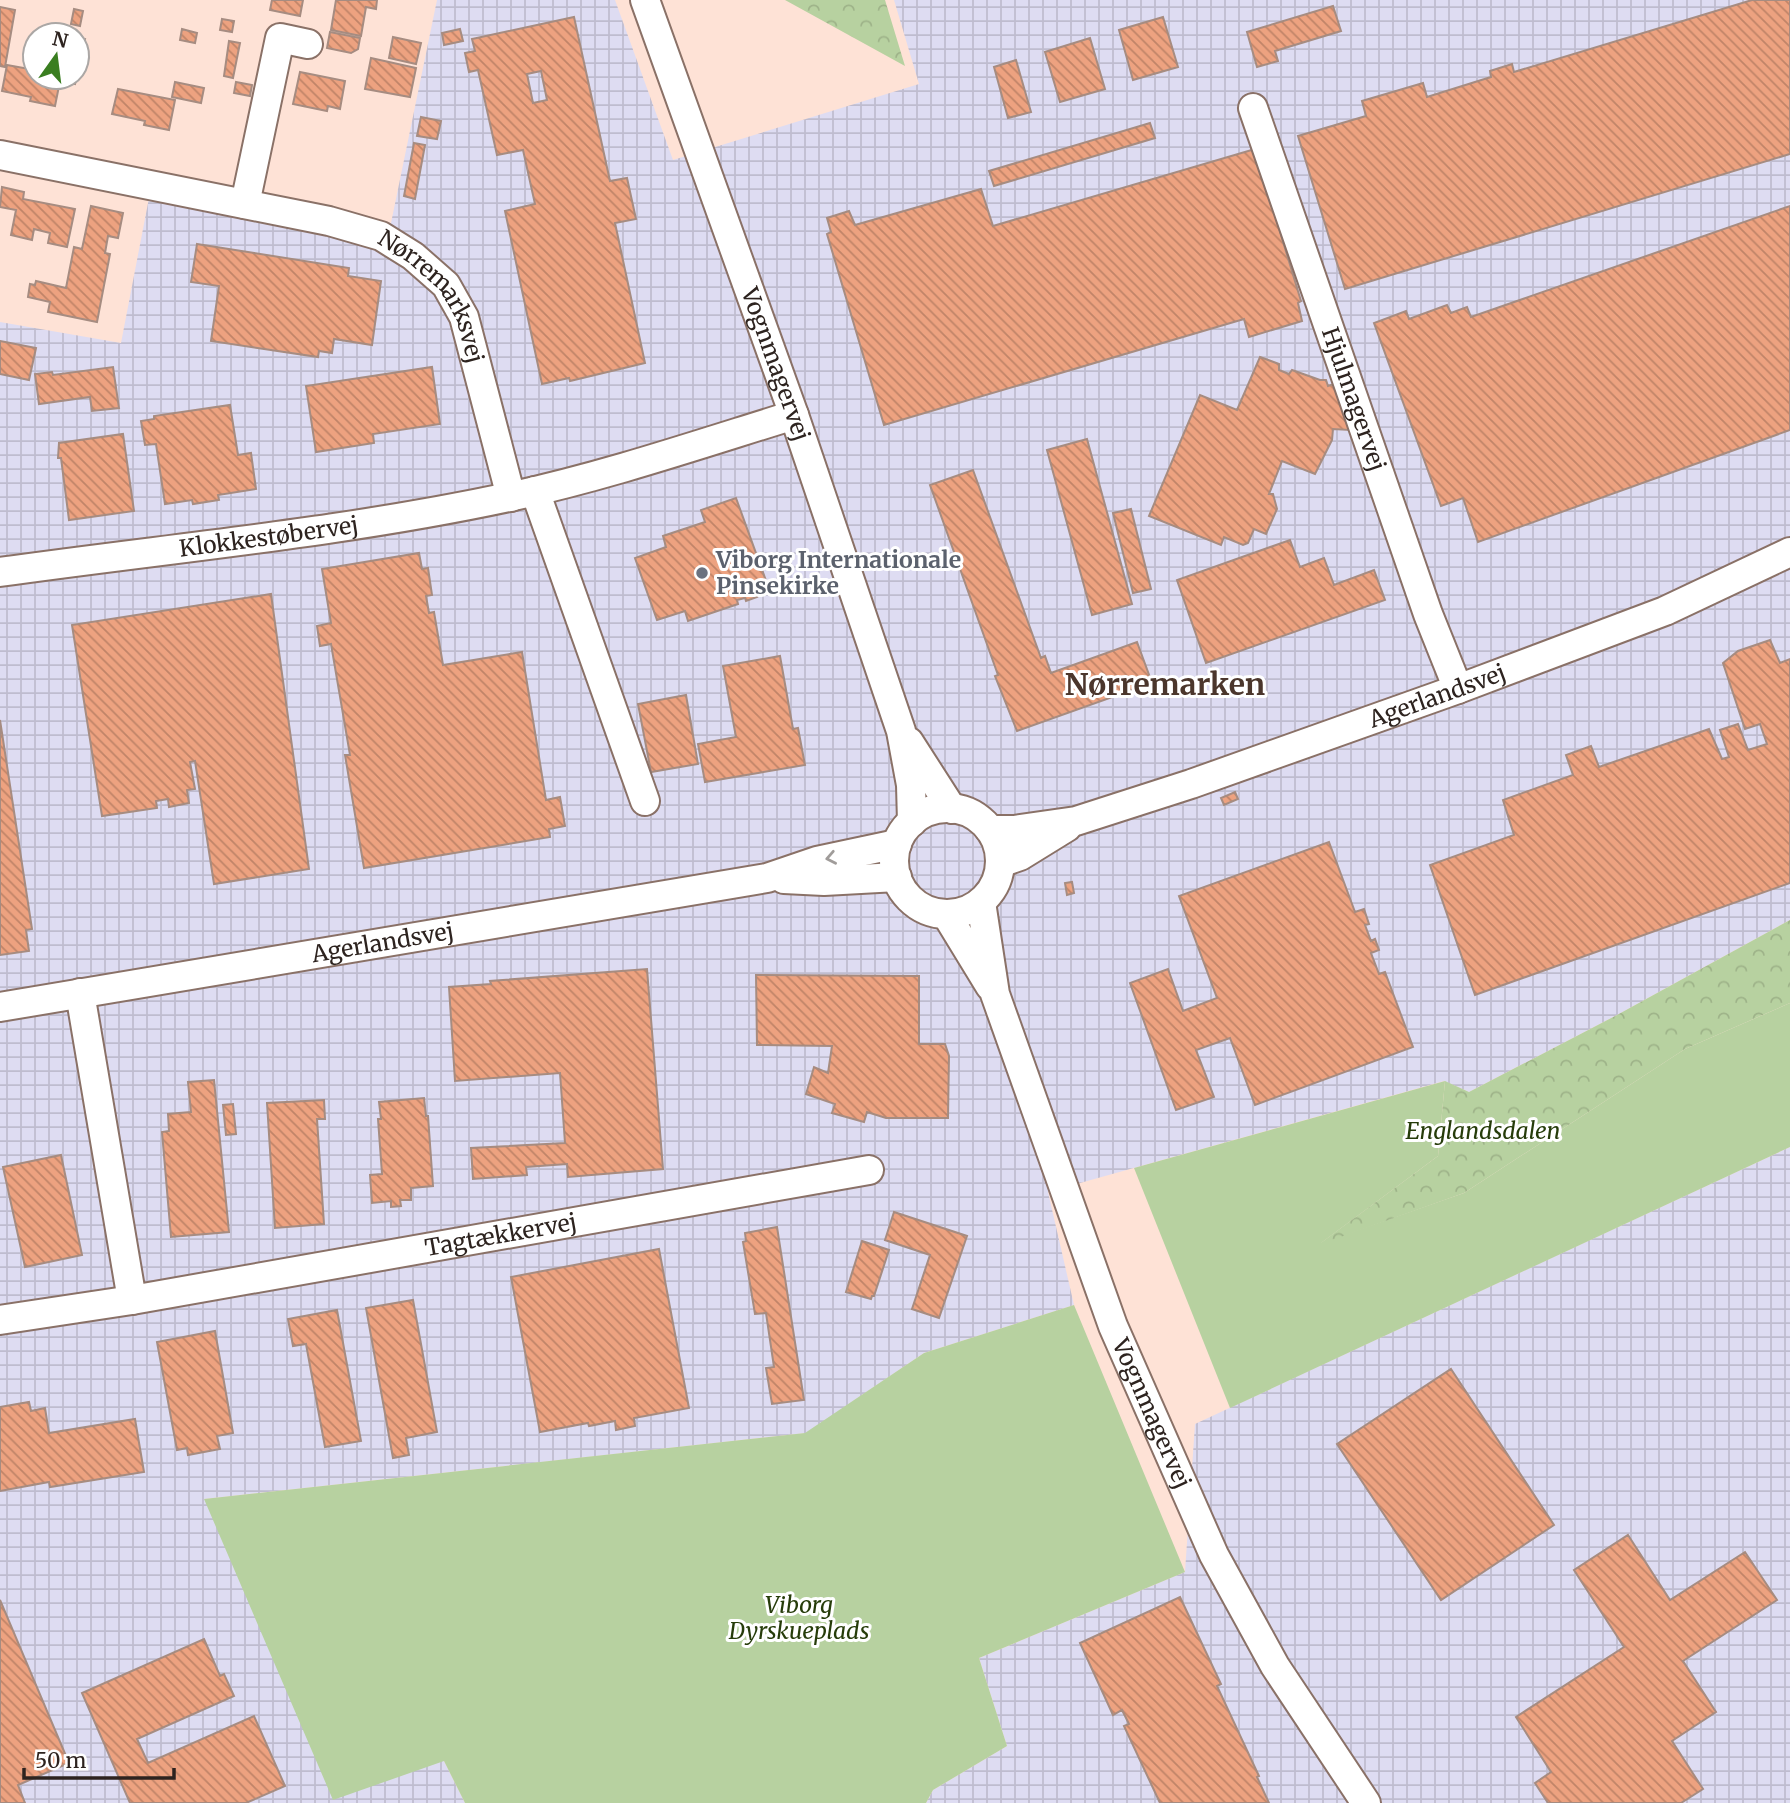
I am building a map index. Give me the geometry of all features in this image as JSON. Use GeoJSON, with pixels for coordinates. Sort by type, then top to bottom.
{"type":"FeatureCollection","features":[{"type":"Feature","properties":{"kind":"street","name":"Vognmagervej"},"geometry":{"type":"LineString","coordinates":[[645,0],[794,415],[901,731],[911,785],[904,833]]}},
{"type":"Feature","properties":{"kind":"street"},"geometry":{"type":"LineString","coordinates":[[245,204],[280,38],[308,44]]}},
{"type":"Feature","properties":{"kind":"street","name":"Hjulmagervej"},"geometry":{"type":"LineString","coordinates":[[1253,108],[1428,614],[1458,690]]}},
{"type":"Feature","properties":{"kind":"street","name":"Nørremarksvej"},"geometry":{"type":"LineString","coordinates":[[0,155],[329,221],[381,236],[413,256],[446,285],[464,317],[523,494]]}},
{"type":"Feature","properties":{"kind":"street","name":"Klokkestøbervej"},"geometry":{"type":"LineString","coordinates":[[0,572],[419,515],[600,475],[794,415]]}},
{"type":"Feature","properties":{"kind":"street"},"geometry":{"type":"LineString","coordinates":[[523,494],[645,802]]}},
{"type":"Feature","properties":{"kind":"street","name":"Agerlandsvej"},"geometry":{"type":"LineString","coordinates":[[989,830],[1014,830],[1076,821],[1191,784],[1458,690],[1665,611],[1790,552]]}},
{"type":"Feature","properties":{"kind":"street","name":"Vognmagervej"},"geometry":{"type":"LineString","coordinates":[[901,731],[952,808]]}},
{"type":"Feature","properties":{"kind":"street"},"geometry":{"type":"LineString","coordinates":[[952,808],[979,819],[989,830],[998,846],[1000,863],[996,883],[981,902],[970,909],[946,914],[932,912],[916,905],[904,892],[894,861],[904,833],[924,814],[952,808]]}},
{"type":"Feature","properties":{"kind":"street","name":"Agerlandsvej"},"geometry":{"type":"LineString","coordinates":[[1000,863],[1020,856],[1076,821]]}},
{"type":"Feature","properties":{"kind":"street","name":"Agerlandsvej"},"geometry":{"type":"LineString","coordinates":[[0,1007],[767,878],[904,833]]}},
{"type":"Feature","properties":{"kind":"street","name":"Agerlandsvej"},"geometry":{"type":"LineString","coordinates":[[767,878],[824,881],[897,877]]}},
{"type":"Feature","properties":{"kind":"street","name":"Vognmagervej"},"geometry":{"type":"LineString","coordinates":[[981,902],[995,994],[1113,1326],[1214,1555],[1275,1667],[1366,1803]]}},
{"type":"Feature","properties":{"kind":"street","name":"Vognmagervej"},"geometry":{"type":"LineString","coordinates":[[946,914],[995,994]]}},
{"type":"Feature","properties":{"kind":"street"},"geometry":{"type":"LineString","coordinates":[[80,993],[132,1300]]}},
{"type":"Feature","properties":{"kind":"street","name":"Tagtækkervej"},"geometry":{"type":"LineString","coordinates":[[0,1320],[132,1300],[869,1170]]}},
{"type":"Feature","properties":{"kind":"shaded area"},"geometry":{"type":"Polygon","coordinates":[[[437,0],[615,0],[673,160],[919,84],[894,0],[1790,0],[1790,920],[1469,1092],[1444,1081],[1048,1192],[1074,1305],[924,1353],[806,1433],[204,1499],[444,1761],[465,1803],[0,1803],[0,322],[121,343],[154,172],[391,223],[437,0]]]}},
{"type":"Feature","properties":{"kind":"shaded area"},"geometry":{"type":"Polygon","coordinates":[[[1790,1147],[1790,1803],[926,1803],[933,1790],[1007,1746],[979,1658],[1185,1572],[1195,1424],[1790,1147]]]}},
{"type":"Feature","properties":{"kind":"green space"},"geometry":{"type":"Polygon","coordinates":[[[785,0],[885,0],[905,66],[785,0]]]}},
{"type":"Feature","properties":{"kind":"green space","name":"Englandsdalen"},"geometry":{"type":"Polygon","coordinates":[[[1790,920],[1790,1003],[1685,1049],[1464,1193],[1318,1245],[1438,1156],[1445,1081],[1469,1092],[1790,920]]]}},
{"type":"Feature","properties":{"kind":"green space","name":"Englandsdalen"},"geometry":{"type":"Polygon","coordinates":[[[1790,1003],[1790,1147],[1230,1408],[1134,1168],[1445,1081],[1438,1156],[1321,1243],[1464,1193],[1685,1049],[1790,1003]]]}},
{"type":"Feature","properties":{"kind":"green space","name":"Viborg Dyrskueplads"},"geometry":{"type":"Polygon","coordinates":[[[1074,1305],[1185,1572],[979,1658],[1007,1746],[933,1790],[926,1803],[465,1803],[444,1761],[333,1800],[204,1499],[805,1433],[924,1353],[1074,1305]]]}},
{"type":"Feature","properties":{"kind":"building"},"geometry":{"type":"Polygon","coordinates":[[[272,0],[303,0],[300,16],[270,10],[272,0]]]}},
{"type":"Feature","properties":{"kind":"building"},"geometry":{"type":"Polygon","coordinates":[[[336,0],[377,0],[376,9],[366,7],[361,36],[331,30],[336,0]]]}},
{"type":"Feature","properties":{"kind":"building"},"geometry":{"type":"Polygon","coordinates":[[[1752,0],[1790,0],[1790,154],[1345,289],[1298,136],[1366,116],[1362,101],[1423,83],[1427,97],[1491,77],[1490,71],[1512,64],[1514,72],[1752,0]]]}},
{"type":"Feature","properties":{"kind":"building"},"geometry":{"type":"Polygon","coordinates":[[[1333,6],[1341,31],[1275,51],[1278,61],[1257,67],[1247,32],[1333,6]]]}},
{"type":"Feature","properties":{"kind":"building"},"geometry":{"type":"Polygon","coordinates":[[[0,7],[15,10],[5,67],[0,66],[0,7]]]}},
{"type":"Feature","properties":{"kind":"building"},"geometry":{"type":"Polygon","coordinates":[[[74,9],[83,11],[81,21],[72,21],[74,9]]]}},
{"type":"Feature","properties":{"kind":"building"},"geometry":{"type":"Polygon","coordinates":[[[574,17],[610,181],[627,178],[636,219],[615,223],[645,363],[570,381],[569,378],[542,384],[505,211],[535,204],[523,150],[497,155],[478,70],[469,72],[465,53],[475,51],[472,39],[574,17]],[[541,71],[527,74],[533,103],[547,100],[541,71]]]}},
{"type":"Feature","properties":{"kind":"building"},"geometry":{"type":"Polygon","coordinates":[[[1163,17],[1178,67],[1133,80],[1119,30],[1163,17]]]}},
{"type":"Feature","properties":{"kind":"building"},"geometry":{"type":"Polygon","coordinates":[[[222,19],[234,21],[232,32],[220,30],[222,19]]]}},
{"type":"Feature","properties":{"kind":"building"},"geometry":{"type":"Polygon","coordinates":[[[182,29],[197,33],[195,43],[180,40],[182,29]]]}},
{"type":"Feature","properties":{"kind":"building"},"geometry":{"type":"Polygon","coordinates":[[[460,29],[463,41],[444,45],[442,33],[460,29]]]}},
{"type":"Feature","properties":{"kind":"building"},"geometry":{"type":"Polygon","coordinates":[[[330,32],[360,38],[358,49],[351,53],[327,48],[330,32]]]}},
{"type":"Feature","properties":{"kind":"building"},"geometry":{"type":"Polygon","coordinates":[[[393,37],[421,43],[416,64],[389,58],[393,37]]]}},
{"type":"Feature","properties":{"kind":"building"},"geometry":{"type":"Polygon","coordinates":[[[1090,38],[1105,89],[1060,102],[1045,52],[1090,38]]]}},
{"type":"Feature","properties":{"kind":"building"},"geometry":{"type":"Polygon","coordinates":[[[229,41],[240,43],[233,78],[224,76],[229,41]]]}},
{"type":"Feature","properties":{"kind":"building"},"geometry":{"type":"Polygon","coordinates":[[[371,58],[416,68],[410,97],[365,89],[371,58]]]}},
{"type":"Feature","properties":{"kind":"building"},"geometry":{"type":"Polygon","coordinates":[[[1016,60],[1031,112],[1008,118],[994,67],[1016,60]]]}},
{"type":"Feature","properties":{"kind":"building"},"geometry":{"type":"Polygon","coordinates":[[[7,65],[21,68],[21,91],[58,91],[55,106],[30,101],[31,97],[2,91],[7,65]]]}},
{"type":"Feature","properties":{"kind":"building"},"geometry":{"type":"Polygon","coordinates":[[[300,72],[345,81],[340,109],[328,106],[327,111],[293,104],[300,72]]]}},
{"type":"Feature","properties":{"kind":"building"},"geometry":{"type":"Polygon","coordinates":[[[175,82],[204,88],[201,103],[172,97],[175,82]]]}},
{"type":"Feature","properties":{"kind":"building"},"geometry":{"type":"Polygon","coordinates":[[[236,82],[252,85],[250,96],[234,93],[236,82]]]}},
{"type":"Feature","properties":{"kind":"building"},"geometry":{"type":"Polygon","coordinates":[[[118,89],[175,100],[169,130],[144,125],[145,121],[112,114],[118,89]]]}},
{"type":"Feature","properties":{"kind":"building"},"geometry":{"type":"Polygon","coordinates":[[[421,117],[441,121],[437,139],[417,136],[421,117]]]}},
{"type":"Feature","properties":{"kind":"building"},"geometry":{"type":"Polygon","coordinates":[[[1150,123],[1155,138],[994,186],[989,171],[1150,123]]]}},
{"type":"Feature","properties":{"kind":"building"},"geometry":{"type":"Polygon","coordinates":[[[414,143],[425,145],[415,199],[404,196],[414,143]]]}},
{"type":"Feature","properties":{"kind":"building"},"geometry":{"type":"Polygon","coordinates":[[[1255,149],[1301,301],[1298,303],[1302,321],[1249,337],[1244,319],[884,425],[827,234],[831,232],[827,218],[849,211],[855,225],[981,189],[993,226],[1255,149]]]}},
{"type":"Feature","properties":{"kind":"building"},"geometry":{"type":"Polygon","coordinates":[[[2,187],[24,192],[23,199],[75,209],[67,247],[48,243],[50,233],[34,229],[32,240],[11,235],[16,210],[0,207],[2,187]]]}},
{"type":"Feature","properties":{"kind":"building"},"geometry":{"type":"Polygon","coordinates":[[[91,206],[123,213],[118,238],[108,236],[105,253],[110,254],[97,322],[48,312],[50,302],[28,297],[30,284],[35,285],[36,281],[66,288],[74,247],[82,249],[91,206]]]}},
{"type":"Feature","properties":{"kind":"building"},"geometry":{"type":"Polygon","coordinates":[[[1790,206],[1790,430],[1478,542],[1463,498],[1441,506],[1374,323],[1406,311],[1409,319],[1447,305],[1451,313],[1467,307],[1471,317],[1790,206]]]}},
{"type":"Feature","properties":{"kind":"building"},"geometry":{"type":"Polygon","coordinates":[[[197,244],[349,268],[348,276],[381,281],[372,345],[334,339],[332,353],[319,351],[318,357],[211,341],[219,286],[191,282],[197,244]]]}},
{"type":"Feature","properties":{"kind":"building"},"geometry":{"type":"Polygon","coordinates":[[[0,341],[36,348],[29,380],[0,374],[0,341]]]}},
{"type":"Feature","properties":{"kind":"building"},"geometry":{"type":"Polygon","coordinates":[[[1260,357],[1279,364],[1279,370],[1289,374],[1292,370],[1326,380],[1328,386],[1340,382],[1350,430],[1333,429],[1332,440],[1315,474],[1282,461],[1269,494],[1273,494],[1277,509],[1266,534],[1254,529],[1248,543],[1243,545],[1224,537],[1221,545],[1149,516],[1200,395],[1237,410],[1260,357]]]}},
{"type":"Feature","properties":{"kind":"building"},"geometry":{"type":"Polygon","coordinates":[[[113,367],[119,408],[92,411],[90,397],[39,404],[35,374],[52,372],[53,375],[113,367]]]}},
{"type":"Feature","properties":{"kind":"building"},"geometry":{"type":"Polygon","coordinates":[[[432,367],[440,424],[373,434],[374,443],[316,452],[306,386],[432,367]]]}},
{"type":"Feature","properties":{"kind":"building"},"geometry":{"type":"Polygon","coordinates":[[[230,405],[238,455],[251,453],[256,489],[218,495],[219,500],[165,504],[156,444],[145,445],[141,421],[154,419],[154,416],[230,405]]]}},
{"type":"Feature","properties":{"kind":"building"},"geometry":{"type":"Polygon","coordinates":[[[123,434],[134,511],[69,520],[61,458],[58,458],[59,443],[123,434]]]}},
{"type":"Feature","properties":{"kind":"building"},"geometry":{"type":"Polygon","coordinates":[[[1087,439],[1132,604],[1092,615],[1047,450],[1087,439]]]}},
{"type":"Feature","properties":{"kind":"building"},"geometry":{"type":"Polygon","coordinates":[[[973,470],[1041,658],[1045,656],[1051,673],[1137,642],[1152,683],[1017,731],[995,676],[998,675],[930,485],[973,470]]]}},
{"type":"Feature","properties":{"kind":"building","name":"Viborg Internationale Pinsekirke"},"geometry":{"type":"Polygon","coordinates":[[[736,498],[769,589],[755,594],[757,597],[746,601],[745,598],[737,600],[738,604],[688,621],[685,611],[657,620],[635,558],[666,547],[663,536],[705,522],[701,510],[736,498]]]}},
{"type":"Feature","properties":{"kind":"building"},"geometry":{"type":"Polygon","coordinates":[[[1131,509],[1151,589],[1133,593],[1113,513],[1131,509]]]}},
{"type":"Feature","properties":{"kind":"building"},"geometry":{"type":"Polygon","coordinates":[[[1290,540],[1300,567],[1324,558],[1334,585],[1374,570],[1385,600],[1206,663],[1177,580],[1290,540]]]}},
{"type":"Feature","properties":{"kind":"building"},"geometry":{"type":"Polygon","coordinates":[[[419,553],[422,569],[428,568],[432,595],[426,596],[429,613],[434,612],[443,665],[522,652],[546,800],[560,797],[565,826],[549,829],[550,837],[364,868],[345,755],[350,755],[331,644],[320,646],[317,626],[331,623],[322,569],[419,553]]]}},
{"type":"Feature","properties":{"kind":"building"},"geometry":{"type":"Polygon","coordinates":[[[271,594],[309,869],[214,884],[195,761],[190,762],[195,789],[187,790],[189,803],[169,807],[168,799],[156,801],[157,808],[102,816],[72,625],[271,594]]]}},
{"type":"Feature","properties":{"kind":"building"},"geometry":{"type":"Polygon","coordinates":[[[1770,640],[1780,663],[1790,659],[1790,883],[1475,995],[1430,865],[1514,835],[1503,800],[1573,775],[1566,755],[1591,746],[1599,767],[1709,729],[1722,759],[1729,757],[1720,730],[1738,724],[1748,750],[1767,744],[1760,724],[1745,729],[1723,663],[1738,651],[1770,640]]]}},
{"type":"Feature","properties":{"kind":"building"},"geometry":{"type":"Polygon","coordinates":[[[780,656],[793,729],[798,728],[805,765],[705,782],[698,744],[736,737],[723,666],[780,656]]]}},
{"type":"Feature","properties":{"kind":"building"},"geometry":{"type":"Polygon","coordinates":[[[686,695],[698,764],[651,772],[638,704],[686,695]]]}},
{"type":"Feature","properties":{"kind":"building"},"geometry":{"type":"Polygon","coordinates":[[[0,720],[32,929],[26,930],[29,951],[0,955],[0,720]]]}},
{"type":"Feature","properties":{"kind":"building"},"geometry":{"type":"Polygon","coordinates":[[[1235,792],[1238,799],[1224,805],[1221,798],[1235,792]]]}},
{"type":"Feature","properties":{"kind":"building"},"geometry":{"type":"Polygon","coordinates":[[[1329,842],[1355,912],[1364,909],[1369,924],[1365,925],[1371,941],[1375,939],[1379,950],[1371,953],[1379,974],[1385,972],[1413,1047],[1255,1105],[1230,1038],[1196,1050],[1214,1097],[1176,1110],[1130,983],[1168,969],[1183,1011],[1217,998],[1179,896],[1329,842]]]}},
{"type":"Feature","properties":{"kind":"building"},"geometry":{"type":"Polygon","coordinates":[[[1072,882],[1074,893],[1067,895],[1065,883],[1072,882]]]}},
{"type":"Feature","properties":{"kind":"building"},"geometry":{"type":"Polygon","coordinates":[[[647,969],[663,1169],[568,1177],[567,1164],[526,1167],[527,1175],[473,1179],[471,1148],[565,1143],[560,1073],[455,1081],[449,987],[491,984],[490,981],[647,969]]]}},
{"type":"Feature","properties":{"kind":"building"},"geometry":{"type":"Polygon","coordinates":[[[756,975],[919,976],[919,1044],[945,1044],[949,1056],[948,1118],[886,1118],[867,1112],[864,1122],[832,1113],[835,1104],[806,1094],[814,1067],[828,1073],[832,1046],[757,1045],[756,975]]]}},
{"type":"Feature","properties":{"kind":"building"},"geometry":{"type":"Polygon","coordinates":[[[214,1080],[229,1232],[171,1237],[162,1132],[169,1131],[168,1114],[191,1112],[188,1082],[214,1080]]]}},
{"type":"Feature","properties":{"kind":"building"},"geometry":{"type":"Polygon","coordinates":[[[424,1098],[428,1116],[433,1186],[411,1188],[411,1200],[400,1200],[401,1206],[391,1207],[391,1201],[372,1203],[370,1175],[382,1174],[379,1102],[424,1098]]]}},
{"type":"Feature","properties":{"kind":"building"},"geometry":{"type":"Polygon","coordinates":[[[324,1100],[325,1119],[317,1119],[324,1224],[275,1228],[267,1103],[324,1100]]]}},
{"type":"Feature","properties":{"kind":"building"},"geometry":{"type":"Polygon","coordinates":[[[233,1104],[236,1134],[226,1135],[223,1105],[233,1104]]]}},
{"type":"Feature","properties":{"kind":"building"},"geometry":{"type":"Polygon","coordinates":[[[61,1155],[82,1255],[25,1267],[3,1167],[61,1155]]]}},
{"type":"Feature","properties":{"kind":"building"},"geometry":{"type":"Polygon","coordinates":[[[894,1212],[967,1236],[939,1318],[912,1309],[930,1255],[885,1240],[894,1212]]]}},
{"type":"Feature","properties":{"kind":"building"},"geometry":{"type":"Polygon","coordinates":[[[777,1227],[804,1400],[772,1404],[766,1368],[774,1367],[766,1313],[755,1314],[743,1242],[746,1241],[745,1233],[777,1227]]]}},
{"type":"Feature","properties":{"kind":"building"},"geometry":{"type":"Polygon","coordinates":[[[862,1241],[889,1250],[871,1299],[846,1292],[862,1241]]]}},
{"type":"Feature","properties":{"kind":"building"},"geometry":{"type":"Polygon","coordinates":[[[659,1249],[689,1408],[634,1418],[635,1426],[616,1430],[615,1421],[540,1432],[511,1277],[659,1249]]]}},
{"type":"Feature","properties":{"kind":"building"},"geometry":{"type":"Polygon","coordinates":[[[413,1300],[437,1432],[406,1438],[409,1455],[393,1458],[366,1308],[413,1300]]]}},
{"type":"Feature","properties":{"kind":"building"},"geometry":{"type":"Polygon","coordinates":[[[337,1310],[361,1441],[325,1447],[306,1344],[293,1346],[288,1319],[337,1310]]]}},
{"type":"Feature","properties":{"kind":"building"},"geometry":{"type":"Polygon","coordinates":[[[215,1331],[233,1433],[217,1436],[220,1449],[188,1455],[187,1448],[177,1450],[157,1342],[215,1331]]]}},
{"type":"Feature","properties":{"kind":"building"},"geometry":{"type":"Polygon","coordinates":[[[1451,1369],[1554,1525],[1441,1600],[1337,1444],[1451,1369]]]}},
{"type":"Feature","properties":{"kind":"building"},"geometry":{"type":"Polygon","coordinates":[[[29,1402],[31,1411],[45,1408],[49,1433],[135,1419],[144,1472],[50,1487],[49,1482],[0,1491],[0,1407],[29,1402]]]}},
{"type":"Feature","properties":{"kind":"building"},"geometry":{"type":"Polygon","coordinates":[[[1628,1535],[1670,1600],[1745,1552],[1777,1600],[1683,1661],[1716,1712],[1672,1741],[1703,1789],[1681,1803],[1548,1803],[1535,1783],[1551,1772],[1516,1717],[1624,1647],[1574,1570],[1628,1535]]]}},
{"type":"Feature","properties":{"kind":"building"},"geometry":{"type":"Polygon","coordinates":[[[1180,1597],[1221,1684],[1217,1686],[1269,1803],[1160,1803],[1124,1726],[1129,1724],[1122,1710],[1113,1715],[1080,1643],[1180,1597]]]}},
{"type":"Feature","properties":{"kind":"building"},"geometry":{"type":"Polygon","coordinates":[[[0,1600],[69,1763],[18,1785],[25,1803],[0,1803],[0,1600]]]}},
{"type":"Feature","properties":{"kind":"building"},"geometry":{"type":"Polygon","coordinates":[[[204,1639],[220,1676],[224,1674],[234,1696],[137,1739],[148,1763],[254,1716],[285,1786],[246,1803],[130,1803],[82,1693],[204,1639]]]}},
{"type":"Feature","properties":{"kind":"place","name":"Viborg Internationale Pinsekirke"},"geometry":{"type":"Point","coordinates":[702,573]}},
{"type":"Feature","properties":{"kind":"district","name":"Nørremarken"},"geometry":{"type":"Point","coordinates":[1165,685]}}]}
